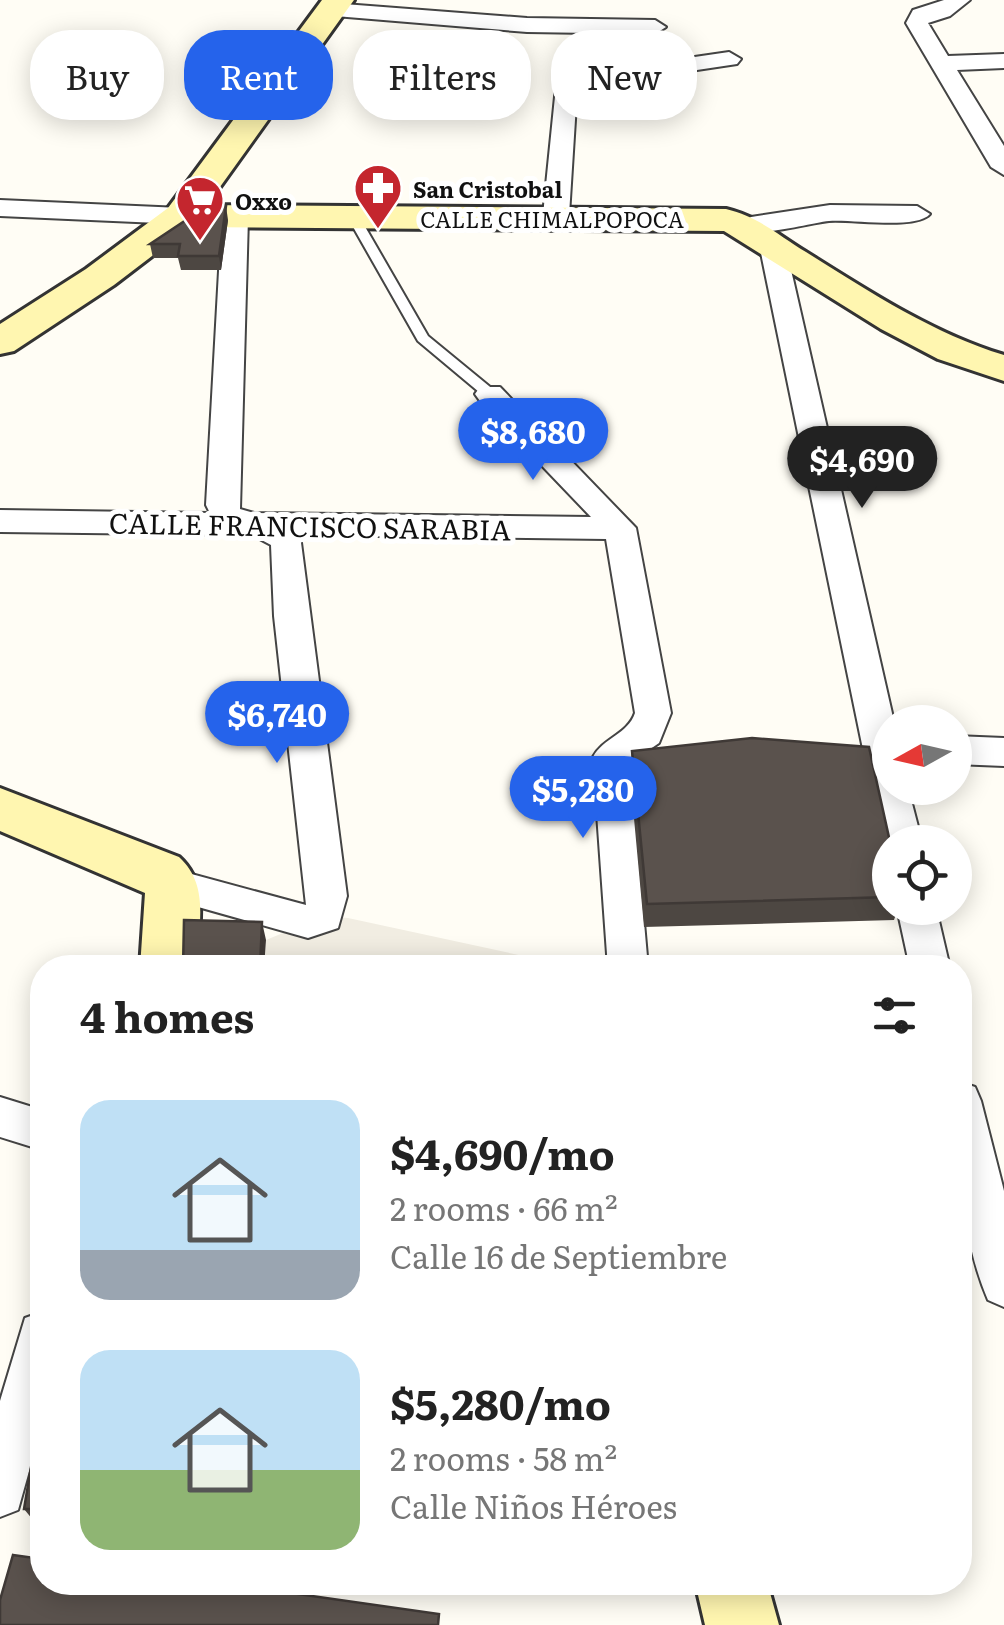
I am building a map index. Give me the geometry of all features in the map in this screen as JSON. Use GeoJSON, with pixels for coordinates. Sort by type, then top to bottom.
{"type":"FeatureCollection","features":[{"type":"Feature","properties":{"kind":"main road"},"geometry":{"type":"LineString","coordinates":[[0,342],[100,277],[180,216],[334,5]]}},
{"type":"Feature","properties":{"kind":"main road","name":"CALLE CHIMALPOPOCA"},"geometry":{"type":"LineString","coordinates":[[180,216],[726,220],[762,237],[954,350],[1004,368]]}},
{"type":"Feature","properties":{"kind":"main road"},"geometry":{"type":"LineString","coordinates":[[0,809],[160,873],[173,886],[169,955]]}},
{"type":"Feature","properties":{"kind":"main road"},"geometry":{"type":"LineString","coordinates":[[735,1595],[742,1625]]}},
{"type":"Feature","properties":{"kind":"street"},"geometry":{"type":"LineString","coordinates":[[527,25],[534,0]]}},
{"type":"Feature","properties":{"kind":"street"},"geometry":{"type":"LineString","coordinates":[[959,0],[942,10],[921,15],[917,23],[1004,167]]}},
{"type":"Feature","properties":{"kind":"street"},"geometry":{"type":"LineString","coordinates":[[334,5],[527,25],[654,27]]}},
{"type":"Feature","properties":{"kind":"street"},"geometry":{"type":"LineString","coordinates":[[556,216],[565,82],[729,59]]}},
{"type":"Feature","properties":{"kind":"street"},"geometry":{"type":"LineString","coordinates":[[942,63],[1004,60]]}},
{"type":"Feature","properties":{"kind":"street","name":"CALLE CHIMALPOPOCA"},"geometry":{"type":"LineString","coordinates":[[0,208],[180,216]]}},
{"type":"Feature","properties":{"kind":"street"},"geometry":{"type":"LineString","coordinates":[[876,705],[762,237],[830,213],[918,214]]}},
{"type":"Feature","properties":{"kind":"street"},"geometry":{"type":"LineString","coordinates":[[173,886],[308,922],[324,916],[327,896],[292,616],[287,540],[273,530],[228,516],[222,504],[235,217]]}},
{"type":"Feature","properties":{"kind":"street"},"geometry":{"type":"LineString","coordinates":[[490,394],[620,528],[653,714],[646,733],[611,757],[627,955]]}},
{"type":"Feature","properties":{"kind":"street","name":"CALLE FRANCISCO SARABIA"},"geometry":{"type":"LineString","coordinates":[[0,521],[620,528]]}},
{"type":"Feature","properties":{"kind":"street"},"geometry":{"type":"LineString","coordinates":[[622,748],[682,748]]}},
{"type":"Feature","properties":{"kind":"street"},"geometry":{"type":"LineString","coordinates":[[842,748],[872,748]]}},
{"type":"Feature","properties":{"kind":"street"},"geometry":{"type":"LineString","coordinates":[[972,751],[1004,752]]}},
{"type":"Feature","properties":{"kind":"street"},"geometry":{"type":"LineString","coordinates":[[921,925],[927,955]]}},
{"type":"Feature","properties":{"kind":"street"},"geometry":{"type":"LineString","coordinates":[[0,1117],[30,1126]]}},
{"type":"Feature","properties":{"kind":"street"},"geometry":{"type":"LineString","coordinates":[[972,1149],[1004,1284]]}},
{"type":"Feature","properties":{"kind":"street"},"geometry":{"type":"LineString","coordinates":[[0,1492],[30,1380]]}},
{"type":"Feature","properties":{"kind":"lane"},"geometry":{"type":"LineString","coordinates":[[354,218],[423,338],[490,394]]}},
{"type":"Feature","properties":{"kind":"shaded area"},"geometry":{"type":"Polygon","coordinates":[[[324,916],[519,955],[265,955],[266,940],[324,916]]]}},
{"type":"Feature","properties":{"kind":"building"},"geometry":{"type":"Polygon","coordinates":[[[196,206],[226,206],[219,256],[178,256],[180,244],[150,244],[195,214],[196,206]]]}},
{"type":"Feature","properties":{"kind":"building"},"geometry":{"type":"Polygon","coordinates":[[[752,738],[869,747],[872,805],[882,805],[886,825],[872,825],[872,898],[647,904],[632,751],[752,738]]]}},
{"type":"Feature","properties":{"kind":"building"},"geometry":{"type":"Polygon","coordinates":[[[184,920],[262,922],[261,955],[183,955],[184,920]]]}},
{"type":"Feature","properties":{"kind":"building"},"geometry":{"type":"Polygon","coordinates":[[[30,1473],[30,1509],[24,1509],[30,1473]]]}},
{"type":"Feature","properties":{"kind":"building"},"geometry":{"type":"Polygon","coordinates":[[[13,1555],[30,1557],[30,1595],[305,1595],[439,1614],[438,1625],[0,1625],[0,1600],[13,1555]]]}},
{"type":"Feature","properties":{"kind":"place","name":"San Cristobal"},"geometry":{"type":"Point","coordinates":[378,230]}},
{"type":"Feature","properties":{"kind":"place","name":"Oxxo"},"geometry":{"type":"Point","coordinates":[200,242]}}]}
